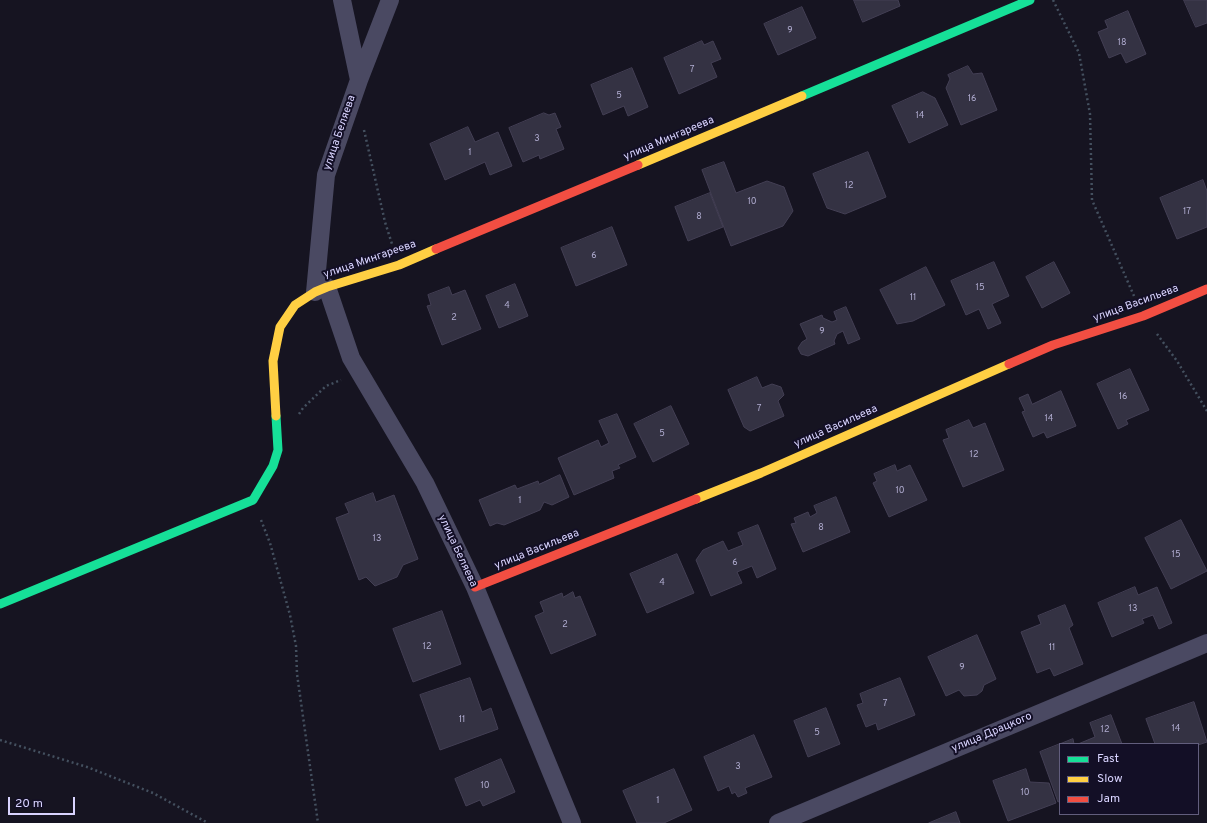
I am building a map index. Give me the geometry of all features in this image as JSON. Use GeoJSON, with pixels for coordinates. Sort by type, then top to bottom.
{"type":"FeatureCollection","features":[{"type":"Feature","properties":{"kind":"street"},"geometry":{"type":"LineString","coordinates":[[342,0],[359,80]]}},
{"type":"Feature","properties":{"kind":"street","name":"улица Беляева"},"geometry":{"type":"LineString","coordinates":[[390,0],[359,80],[326,174],[321,290],[351,358],[425,483],[475,588],[572,823]]}},
{"type":"Feature","properties":{"kind":"street","name":"улица Мингареева"},"geometry":{"type":"LineString","coordinates":[[253,500],[273,466],[278,450],[273,361],[280,327],[296,305],[321,290],[399,265],[1030,0]]}},
{"type":"Feature","properties":{"kind":"street","name":"улица Васильева"},"geometry":{"type":"LineString","coordinates":[[475,588],[762,473],[1053,345],[1143,316],[1207,290]]}},
{"type":"Feature","properties":{"kind":"street"},"geometry":{"type":"LineString","coordinates":[[0,604],[253,500]]}},
{"type":"Feature","properties":{"kind":"street","name":"улица Драцкого"},"geometry":{"type":"LineString","coordinates":[[778,823],[1207,642]]}},
{"type":"Feature","properties":{"kind":"path"},"geometry":{"type":"LineString","coordinates":[[1053,0],[1079,53],[1090,114],[1092,200],[1143,316],[1177,361],[1207,411]]}},
{"type":"Feature","properties":{"kind":"path"},"geometry":{"type":"LineString","coordinates":[[363,125],[385,222],[399,265]]}},
{"type":"Feature","properties":{"kind":"path"},"geometry":{"type":"LineString","coordinates":[[296,420],[303,408],[326,386],[347,378],[370,390]]}},
{"type":"Feature","properties":{"kind":"path"},"geometry":{"type":"LineString","coordinates":[[253,500],[270,543],[295,638],[297,674],[318,823]]}},
{"type":"Feature","properties":{"kind":"path"},"geometry":{"type":"LineString","coordinates":[[0,740],[87,767],[153,794],[208,823]]}},
{"type":"Feature","properties":{"kind":"building"},"geometry":{"type":"Polygon","coordinates":[[[854,0],[898,0],[900,6],[863,22],[854,0]]]}},
{"type":"Feature","properties":{"kind":"building"},"geometry":{"type":"Polygon","coordinates":[[[1184,0],[1207,0],[1207,23],[1196,27],[1184,0]]]}},
{"type":"Feature","properties":{"kind":"building"},"geometry":{"type":"Polygon","coordinates":[[[802,7],[816,38],[778,55],[764,24],[802,7]]]}},
{"type":"Feature","properties":{"kind":"building"},"geometry":{"type":"Polygon","coordinates":[[[1128,11],[1146,54],[1126,63],[1121,53],[1109,58],[1098,32],[1108,28],[1105,21],[1128,11]]]}},
{"type":"Feature","properties":{"kind":"building"},"geometry":{"type":"Polygon","coordinates":[[[702,41],[704,45],[713,41],[721,59],[711,63],[717,77],[679,94],[664,58],[702,41]]]}},
{"type":"Feature","properties":{"kind":"building"},"geometry":{"type":"Polygon","coordinates":[[[968,66],[973,74],[982,73],[997,110],[961,125],[946,88],[950,79],[948,75],[968,66]]]}},
{"type":"Feature","properties":{"kind":"building"},"geometry":{"type":"Polygon","coordinates":[[[632,68],[648,107],[628,116],[624,106],[603,115],[591,85],[632,68]]]}},
{"type":"Feature","properties":{"kind":"building"},"geometry":{"type":"Polygon","coordinates":[[[923,92],[935,98],[948,125],[909,143],[892,106],[923,92]]]}},
{"type":"Feature","properties":{"kind":"building"},"geometry":{"type":"Polygon","coordinates":[[[544,113],[549,115],[555,113],[561,127],[556,129],[564,149],[540,159],[539,155],[523,162],[509,128],[544,113]]]}},
{"type":"Feature","properties":{"kind":"building"},"geometry":{"type":"Polygon","coordinates":[[[468,127],[475,142],[498,132],[512,166],[490,175],[485,162],[445,180],[430,144],[468,127]]]}},
{"type":"Feature","properties":{"kind":"building"},"geometry":{"type":"Polygon","coordinates":[[[868,152],[886,197],[845,214],[827,208],[813,174],[868,152]]]}},
{"type":"Feature","properties":{"kind":"building"},"geometry":{"type":"Polygon","coordinates":[[[724,162],[736,193],[767,181],[784,187],[793,211],[783,226],[731,246],[702,170],[724,162]]]}},
{"type":"Feature","properties":{"kind":"building"},"geometry":{"type":"Polygon","coordinates":[[[1203,180],[1207,191],[1207,227],[1177,239],[1160,198],[1203,180]]]}},
{"type":"Feature","properties":{"kind":"building"},"geometry":{"type":"Polygon","coordinates":[[[710,193],[723,227],[688,241],[675,207],[710,193]]]}},
{"type":"Feature","properties":{"kind":"building"},"geometry":{"type":"Polygon","coordinates":[[[612,227],[627,265],[576,286],[561,248],[612,227]]]}},
{"type":"Feature","properties":{"kind":"building"},"geometry":{"type":"Polygon","coordinates":[[[994,262],[1009,296],[992,304],[1001,323],[988,329],[979,309],[966,315],[951,281],[994,262]]]}},
{"type":"Feature","properties":{"kind":"building"},"geometry":{"type":"Polygon","coordinates":[[[1054,262],[1070,293],[1042,308],[1026,277],[1054,262]]]}},
{"type":"Feature","properties":{"kind":"building"},"geometry":{"type":"Polygon","coordinates":[[[926,267],[945,305],[913,321],[897,324],[880,290],[926,267]]]}},
{"type":"Feature","properties":{"kind":"building"},"geometry":{"type":"Polygon","coordinates":[[[515,284],[528,316],[499,328],[486,296],[515,284]]]}},
{"type":"Feature","properties":{"kind":"building"},"geometry":{"type":"Polygon","coordinates":[[[449,287],[452,295],[465,290],[481,329],[442,345],[427,306],[431,305],[428,295],[449,287]]]}},
{"type":"Feature","properties":{"kind":"building"},"geometry":{"type":"Polygon","coordinates":[[[846,307],[860,339],[848,344],[843,331],[837,334],[834,341],[835,344],[808,356],[801,354],[798,348],[802,342],[807,339],[800,324],[822,315],[823,318],[832,322],[837,320],[834,312],[846,307]]]}},
{"type":"Feature","properties":{"kind":"building"},"geometry":{"type":"Polygon","coordinates":[[[1130,369],[1149,410],[1126,420],[1128,424],[1118,429],[1097,384],[1130,369]]]}},
{"type":"Feature","properties":{"kind":"building"},"geometry":{"type":"Polygon","coordinates":[[[757,377],[762,388],[772,384],[781,387],[784,395],[778,401],[784,416],[750,431],[744,427],[728,390],[757,377]]]}},
{"type":"Feature","properties":{"kind":"building"},"geometry":{"type":"Polygon","coordinates":[[[1061,391],[1076,426],[1047,438],[1044,432],[1033,437],[1022,412],[1025,411],[1019,398],[1028,394],[1032,404],[1061,391]]]}},
{"type":"Feature","properties":{"kind":"building"},"geometry":{"type":"Polygon","coordinates":[[[671,406],[689,444],[653,462],[634,424],[671,406]]]}},
{"type":"Feature","properties":{"kind":"building"},"geometry":{"type":"Polygon","coordinates":[[[617,414],[636,457],[618,465],[620,468],[612,471],[614,478],[574,495],[558,458],[598,440],[601,447],[609,443],[599,421],[617,414]]]}},
{"type":"Feature","properties":{"kind":"building"},"geometry":{"type":"Polygon","coordinates":[[[969,420],[973,428],[985,423],[1004,470],[963,487],[943,440],[949,438],[946,430],[969,420]]]}},
{"type":"Feature","properties":{"kind":"building"},"geometry":{"type":"Polygon","coordinates":[[[895,465],[897,471],[910,465],[927,500],[889,517],[873,483],[877,481],[874,474],[895,465]]]}},
{"type":"Feature","properties":{"kind":"building"},"geometry":{"type":"Polygon","coordinates":[[[560,475],[569,497],[552,505],[544,502],[540,510],[504,525],[497,523],[490,526],[479,500],[515,485],[517,489],[538,481],[539,484],[560,475]]]}},
{"type":"Feature","properties":{"kind":"building"},"geometry":{"type":"Polygon","coordinates":[[[373,493],[376,502],[394,495],[418,559],[403,565],[397,577],[375,586],[366,577],[359,580],[336,518],[349,513],[345,504],[373,493]]]}},
{"type":"Feature","properties":{"kind":"building"},"geometry":{"type":"Polygon","coordinates":[[[836,497],[850,532],[803,552],[791,524],[796,523],[794,518],[808,512],[810,517],[817,513],[814,506],[836,497]]]}},
{"type":"Feature","properties":{"kind":"building"},"geometry":{"type":"Polygon","coordinates":[[[1181,520],[1207,571],[1171,589],[1145,538],[1181,520]]]}},
{"type":"Feature","properties":{"kind":"building"},"geometry":{"type":"Polygon","coordinates":[[[758,525],[776,569],[757,578],[752,566],[737,572],[742,583],[711,596],[696,560],[703,550],[723,541],[728,551],[743,545],[738,533],[758,525]]]}},
{"type":"Feature","properties":{"kind":"building"},"geometry":{"type":"Polygon","coordinates":[[[677,554],[694,593],[647,613],[630,574],[677,554]]]}},
{"type":"Feature","properties":{"kind":"building"},"geometry":{"type":"Polygon","coordinates":[[[1135,587],[1138,595],[1157,587],[1172,623],[1159,629],[1153,615],[1142,619],[1144,623],[1112,637],[1098,603],[1135,587]]]}},
{"type":"Feature","properties":{"kind":"building"},"geometry":{"type":"Polygon","coordinates":[[[573,592],[575,598],[580,596],[596,635],[551,654],[535,616],[544,612],[540,602],[562,593],[563,597],[573,592]]]}},
{"type":"Feature","properties":{"kind":"building"},"geometry":{"type":"Polygon","coordinates":[[[1065,605],[1073,625],[1069,628],[1083,664],[1054,676],[1050,668],[1037,673],[1021,632],[1041,624],[1038,616],[1065,605]]]}},
{"type":"Feature","properties":{"kind":"building"},"geometry":{"type":"Polygon","coordinates":[[[442,611],[461,664],[413,682],[393,629],[442,611]]]}},
{"type":"Feature","properties":{"kind":"building"},"geometry":{"type":"Polygon","coordinates":[[[977,635],[996,679],[984,685],[982,691],[977,695],[964,696],[959,690],[946,696],[928,657],[977,635]]]}},
{"type":"Feature","properties":{"kind":"building"},"geometry":{"type":"Polygon","coordinates":[[[470,678],[482,712],[491,708],[498,729],[440,750],[420,695],[470,678]]]}},
{"type":"Feature","properties":{"kind":"building"},"geometry":{"type":"Polygon","coordinates":[[[900,678],[915,715],[878,730],[876,723],[866,727],[857,705],[863,703],[860,694],[900,678]]]}},
{"type":"Feature","properties":{"kind":"building"},"geometry":{"type":"Polygon","coordinates":[[[1194,702],[1207,742],[1199,745],[1199,743],[1155,743],[1146,719],[1194,702]]]}},
{"type":"Feature","properties":{"kind":"building"},"geometry":{"type":"Polygon","coordinates":[[[826,708],[840,744],[808,757],[794,721],[826,708]]]}},
{"type":"Feature","properties":{"kind":"building"},"geometry":{"type":"Polygon","coordinates":[[[1111,715],[1122,743],[1080,743],[1095,737],[1090,723],[1111,715]]]}},
{"type":"Feature","properties":{"kind":"building"},"geometry":{"type":"Polygon","coordinates":[[[754,735],[772,777],[745,788],[747,793],[738,797],[735,792],[732,794],[729,786],[718,791],[704,757],[754,735]]]}},
{"type":"Feature","properties":{"kind":"building"},"geometry":{"type":"Polygon","coordinates":[[[1073,739],[1074,743],[1063,743],[1073,739]]]}},
{"type":"Feature","properties":{"kind":"building"},"geometry":{"type":"Polygon","coordinates":[[[1059,744],[1058,802],[1040,752],[1059,744]]]}},
{"type":"Feature","properties":{"kind":"building"},"geometry":{"type":"Polygon","coordinates":[[[501,759],[515,792],[483,806],[480,800],[466,806],[455,779],[501,759]]]}},
{"type":"Feature","properties":{"kind":"building"},"geometry":{"type":"Polygon","coordinates":[[[674,769],[692,810],[664,823],[637,823],[623,791],[674,769]]]}},
{"type":"Feature","properties":{"kind":"building"},"geometry":{"type":"Polygon","coordinates":[[[1026,769],[1030,782],[1049,783],[1056,803],[1008,821],[993,781],[1026,769]]]}},
{"type":"Feature","properties":{"kind":"building"},"geometry":{"type":"Polygon","coordinates":[[[956,812],[960,823],[929,823],[956,812]]]}},
{"type":"Feature","properties":{"kind":"traffic: fast"},"geometry":{"type":"LineString","coordinates":[[802,96],[1030,0]]}},
{"type":"Feature","properties":{"kind":"traffic: fast"},"geometry":{"type":"LineString","coordinates":[[0,604],[253,500],[273,466],[278,450],[276,416]]}},
{"type":"Feature","properties":{"kind":"traffic: slow"},"geometry":{"type":"LineString","coordinates":[[638,165],[802,96]]}},
{"type":"Feature","properties":{"kind":"traffic: slow"},"geometry":{"type":"LineString","coordinates":[[276,416],[273,361],[280,327],[295,305],[315,292],[327,287],[399,265],[436,249]]}},
{"type":"Feature","properties":{"kind":"traffic: slow"},"geometry":{"type":"LineString","coordinates":[[696,499],[761,473],[1009,364]]}},
{"type":"Feature","properties":{"kind":"traffic: jam"},"geometry":{"type":"LineString","coordinates":[[436,249],[638,165]]}},
{"type":"Feature","properties":{"kind":"traffic: jam"},"geometry":{"type":"LineString","coordinates":[[1009,364],[1053,345],[1143,316],[1207,289]]}},
{"type":"Feature","properties":{"kind":"traffic: jam"},"geometry":{"type":"LineString","coordinates":[[475,587],[696,499]]}}]}
